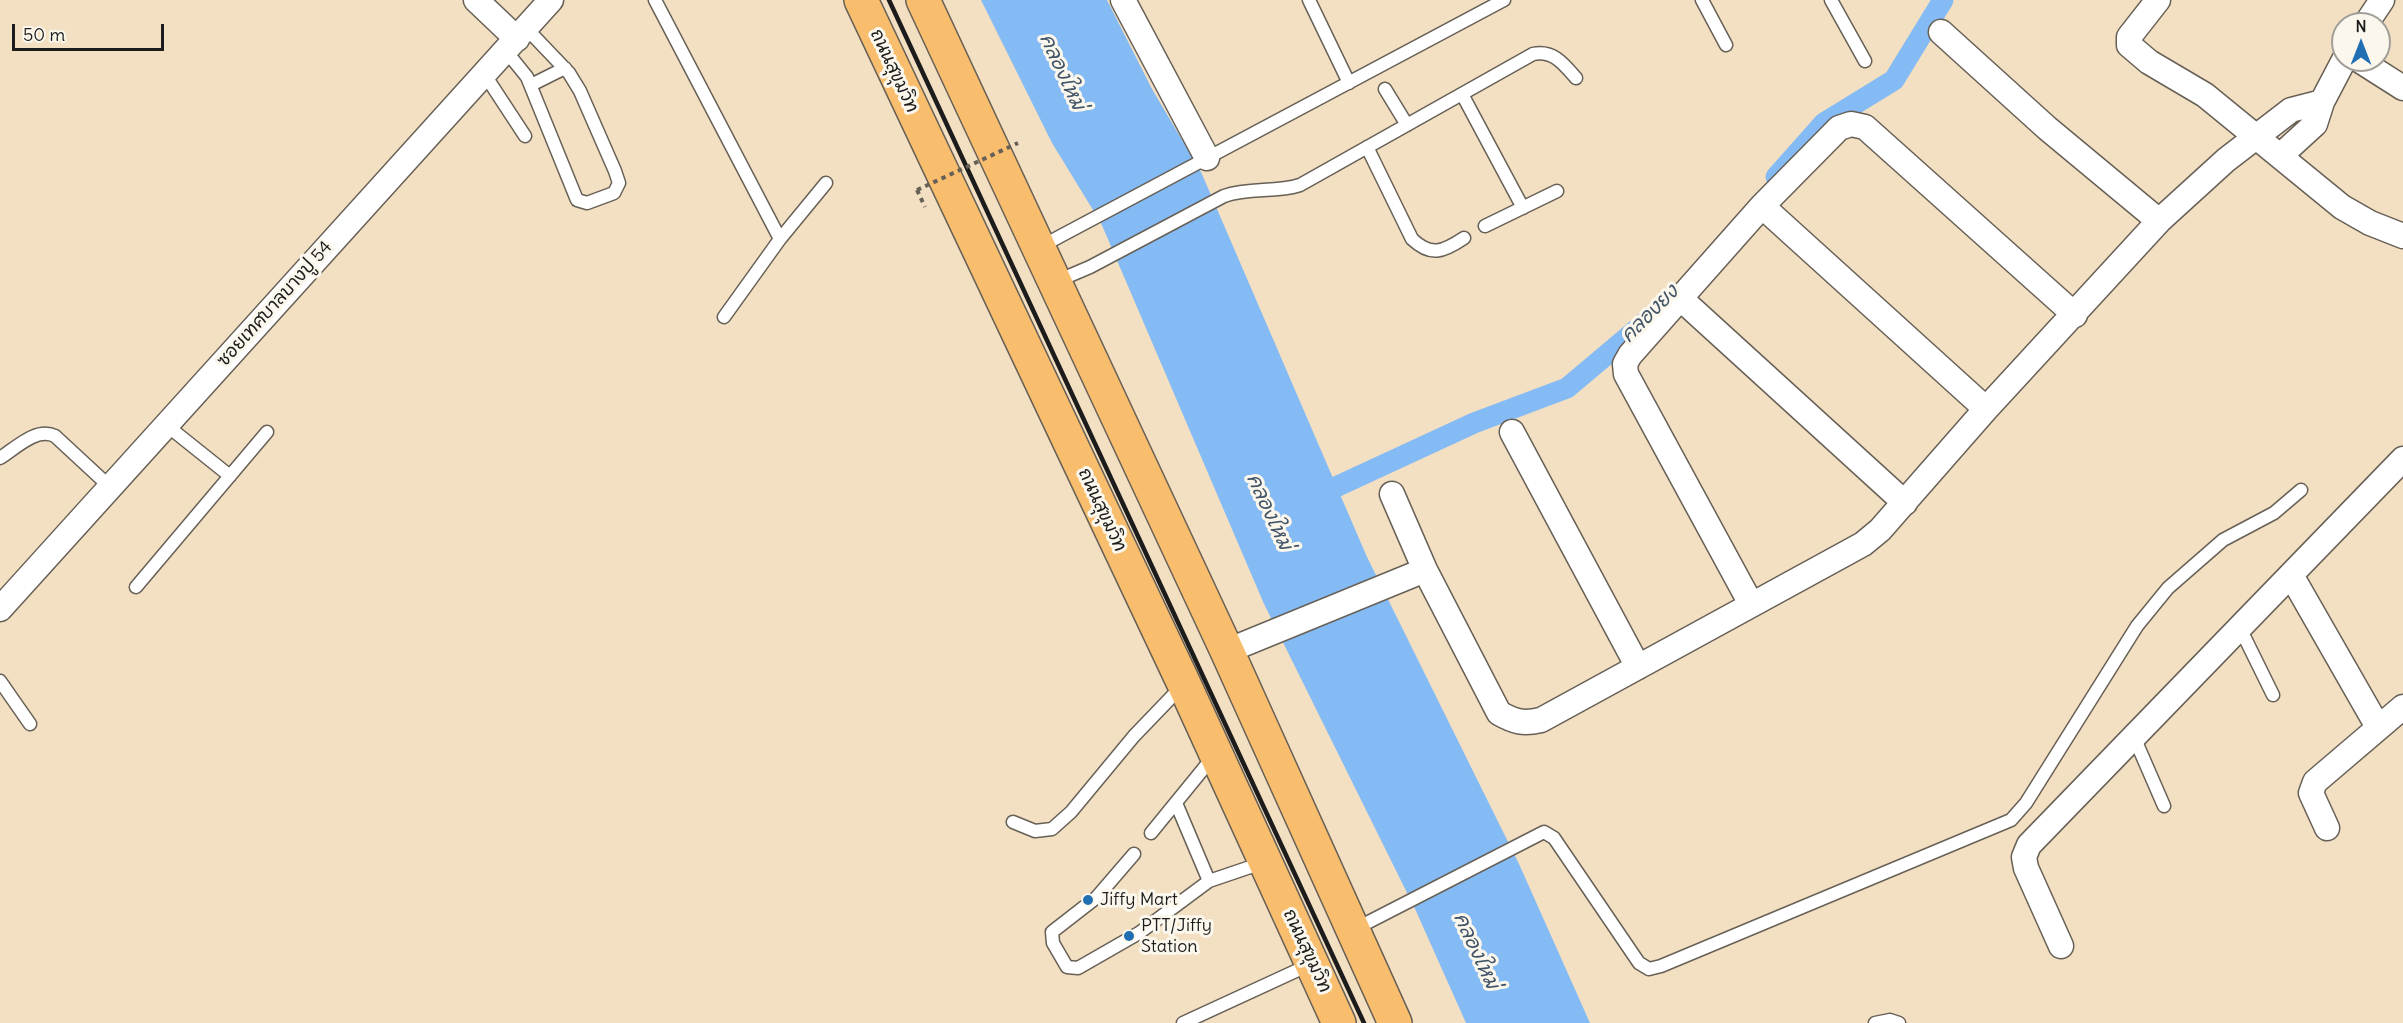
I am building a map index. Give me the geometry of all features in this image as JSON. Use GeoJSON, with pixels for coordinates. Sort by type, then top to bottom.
{"type":"FeatureCollection","features":[{"type":"Feature","properties":{"kind":"highway","name":"ถนนสุขุมวิท"},"geometry":{"type":"LineString","coordinates":[[861,0],[1184,684],[1339,1023]]}},
{"type":"Feature","properties":{"kind":"highway"},"geometry":{"type":"LineString","coordinates":[[923,0],[1227,651],[1395,1023]]}},
{"type":"Feature","properties":{"kind":"street"},"geometry":{"type":"LineString","coordinates":[[476,0],[516,40]]}},
{"type":"Feature","properties":{"kind":"street","name":"ซอยเทศบาลบางปู 54"},"geometry":{"type":"LineString","coordinates":[[0,609],[551,0]]}},
{"type":"Feature","properties":{"kind":"street"},"geometry":{"type":"LineString","coordinates":[[1123,0],[1204,160]]}},
{"type":"Feature","properties":{"kind":"street"},"geometry":{"type":"LineString","coordinates":[[2158,0],[2129,37],[2129,45],[2149,63],[2205,94],[2253,140],[2280,156],[2343,207],[2370,223],[2403,236]]}},
{"type":"Feature","properties":{"kind":"street"},"geometry":{"type":"LineString","coordinates":[[1941,32],[2047,128],[2159,221]]}},
{"type":"Feature","properties":{"kind":"street"},"geometry":{"type":"LineString","coordinates":[[2280,156],[2315,124],[2322,102],[2338,72]]}},
{"type":"Feature","properties":{"kind":"street"},"geometry":{"type":"LineString","coordinates":[[2378,72],[2403,88]]}},
{"type":"Feature","properties":{"kind":"street"},"geometry":{"type":"LineString","coordinates":[[1392,494],[1425,570],[1500,713],[1513,722],[1525,724],[1541,720],[1863,544],[1880,530],[1905,503],[1986,409],[2075,315],[2159,221],[2226,160],[2291,110],[2322,102]]}},
{"type":"Feature","properties":{"kind":"street"},"geometry":{"type":"LineString","coordinates":[[1751,604],[1626,374],[1625,364],[1630,355],[1762,206],[1839,128],[1851,124],[1865,127],[2075,315]]}},
{"type":"Feature","properties":{"kind":"street"},"geometry":{"type":"LineString","coordinates":[[1762,206],[1986,409]]}},
{"type":"Feature","properties":{"kind":"street"},"geometry":{"type":"LineString","coordinates":[[1680,298],[1905,503]]}},
{"type":"Feature","properties":{"kind":"street"},"geometry":{"type":"LineString","coordinates":[[1512,432],[1638,668]]}},
{"type":"Feature","properties":{"kind":"street"},"geometry":{"type":"LineString","coordinates":[[2061,946],[2026,868],[2024,857],[2029,845],[2403,459]]}},
{"type":"Feature","properties":{"kind":"street"},"geometry":{"type":"LineString","coordinates":[[1227,651],[1425,570]]}},
{"type":"Feature","properties":{"kind":"street"},"geometry":{"type":"LineString","coordinates":[[2291,575],[2378,727]]}},
{"type":"Feature","properties":{"kind":"street"},"geometry":{"type":"LineString","coordinates":[[2327,828],[2314,804],[2311,794],[2312,786],[2403,707]]}},
{"type":"Feature","properties":{"kind":"lane"},"geometry":{"type":"LineString","coordinates":[[655,0],[780,239]]}},
{"type":"Feature","properties":{"kind":"lane"},"geometry":{"type":"LineString","coordinates":[[1309,0],[1349,82]]}},
{"type":"Feature","properties":{"kind":"lane"},"geometry":{"type":"LineString","coordinates":[[1040,247],[1074,231],[1504,0]]}},
{"type":"Feature","properties":{"kind":"lane"},"geometry":{"type":"LineString","coordinates":[[1702,0],[1726,45]]}},
{"type":"Feature","properties":{"kind":"lane"},"geometry":{"type":"LineString","coordinates":[[1831,0],[1865,62]]}},
{"type":"Feature","properties":{"kind":"lane"},"geometry":{"type":"LineString","coordinates":[[516,40],[565,68],[580,91],[615,171],[619,183],[614,193],[587,202],[577,200],[523,70],[516,40]]}},
{"type":"Feature","properties":{"kind":"lane"},"geometry":{"type":"LineString","coordinates":[[1056,281],[1090,267],[1224,195],[1242,190],[1284,190],[1300,186],[1533,54],[1545,51],[1555,56],[1576,78]]}},
{"type":"Feature","properties":{"kind":"lane"},"geometry":{"type":"LineString","coordinates":[[531,85],[565,68]]}},
{"type":"Feature","properties":{"kind":"lane"},"geometry":{"type":"LineString","coordinates":[[485,75],[525,136]]}},
{"type":"Feature","properties":{"kind":"lane"},"geometry":{"type":"LineString","coordinates":[[1385,88],[1407,125]]}},
{"type":"Feature","properties":{"kind":"lane"},"geometry":{"type":"LineString","coordinates":[[1462,94],[1523,208]]}},
{"type":"Feature","properties":{"kind":"lane"},"geometry":{"type":"LineString","coordinates":[[1367,147],[1412,239],[1423,249],[1434,251],[1449,248],[1464,238]]}},
{"type":"Feature","properties":{"kind":"lane"},"geometry":{"type":"LineString","coordinates":[[724,317],[780,239],[826,183]]}},
{"type":"Feature","properties":{"kind":"lane"},"geometry":{"type":"LineString","coordinates":[[1485,226],[1557,191]]}},
{"type":"Feature","properties":{"kind":"lane"},"geometry":{"type":"LineString","coordinates":[[165,424],[230,476]]}},
{"type":"Feature","properties":{"kind":"lane"},"geometry":{"type":"LineString","coordinates":[[0,458],[38,434],[48,432],[56,436],[109,486]]}},
{"type":"Feature","properties":{"kind":"lane"},"geometry":{"type":"LineString","coordinates":[[136,587],[267,432]]}},
{"type":"Feature","properties":{"kind":"lane"},"geometry":{"type":"LineString","coordinates":[[1353,930],[1394,911],[1544,832],[1554,838],[1639,963],[1649,969],[2011,820],[2026,803],[2137,626],[2168,588],[2214,547],[2274,513],[2301,490]]}},
{"type":"Feature","properties":{"kind":"lane"},"geometry":{"type":"LineString","coordinates":[[2241,628],[2273,694]]}},
{"type":"Feature","properties":{"kind":"lane"},"geometry":{"type":"LineString","coordinates":[[0,681],[30,724]]}},
{"type":"Feature","properties":{"kind":"lane"},"geometry":{"type":"LineString","coordinates":[[1013,822],[1035,831],[1052,829],[1071,812],[1134,736],[1184,684]]}},
{"type":"Feature","properties":{"kind":"lane"},"geometry":{"type":"LineString","coordinates":[[2134,737],[2164,806]]}},
{"type":"Feature","properties":{"kind":"lane"},"geometry":{"type":"LineString","coordinates":[[1151,833],[1216,754]]}},
{"type":"Feature","properties":{"kind":"lane"},"geometry":{"type":"LineString","coordinates":[[1176,802],[1209,881]]}},
{"type":"Feature","properties":{"kind":"lane"},"geometry":{"type":"LineString","coordinates":[[1134,854],[1097,897],[1052,932],[1053,943],[1067,967],[1078,968],[1139,933],[1209,881],[1265,862]]}},
{"type":"Feature","properties":{"kind":"lane"},"geometry":{"type":"LineString","coordinates":[[1184,1023],[1312,963]]}},
{"type":"Feature","properties":{"kind":"lane"},"geometry":{"type":"LineString","coordinates":[[1875,1023],[1890,1020],[1899,1023]]}},
{"type":"Feature","properties":{"kind":"path"},"geometry":{"type":"LineString","coordinates":[[925,207],[917,190],[1018,143]]}},
{"type":"Feature","properties":{"kind":"water","name":"คลองใหม่"},"geometry":{"type":"Polygon","coordinates":[[[981,0],[1107,0],[1152,89],[1201,172],[1367,557],[1519,864],[1590,1023],[1466,1023],[1416,911],[1264,604],[1101,223],[1052,143],[981,0]]]}},
{"type":"Feature","properties":{"kind":"waterway","name":"คลองยง"},"geometry":{"type":"LineString","coordinates":[[1776,177],[1824,123],[1894,80],[1943,0]]}},
{"type":"Feature","properties":{"kind":"waterway","name":"คลองยง"},"geometry":{"type":"LineString","coordinates":[[1312,498],[1474,423],[1567,388],[1649,319]]}},
{"type":"Feature","properties":{"kind":"railway"},"geometry":{"type":"LineString","coordinates":[[889,0],[1364,1023]]}},
{"type":"Feature","properties":{"kind":"place","name":"Jiffy Mart"},"geometry":{"type":"Point","coordinates":[1088,900]}},
{"type":"Feature","properties":{"kind":"place","name":"PTT/Jiffy Station"},"geometry":{"type":"Point","coordinates":[1129,936]}}]}
